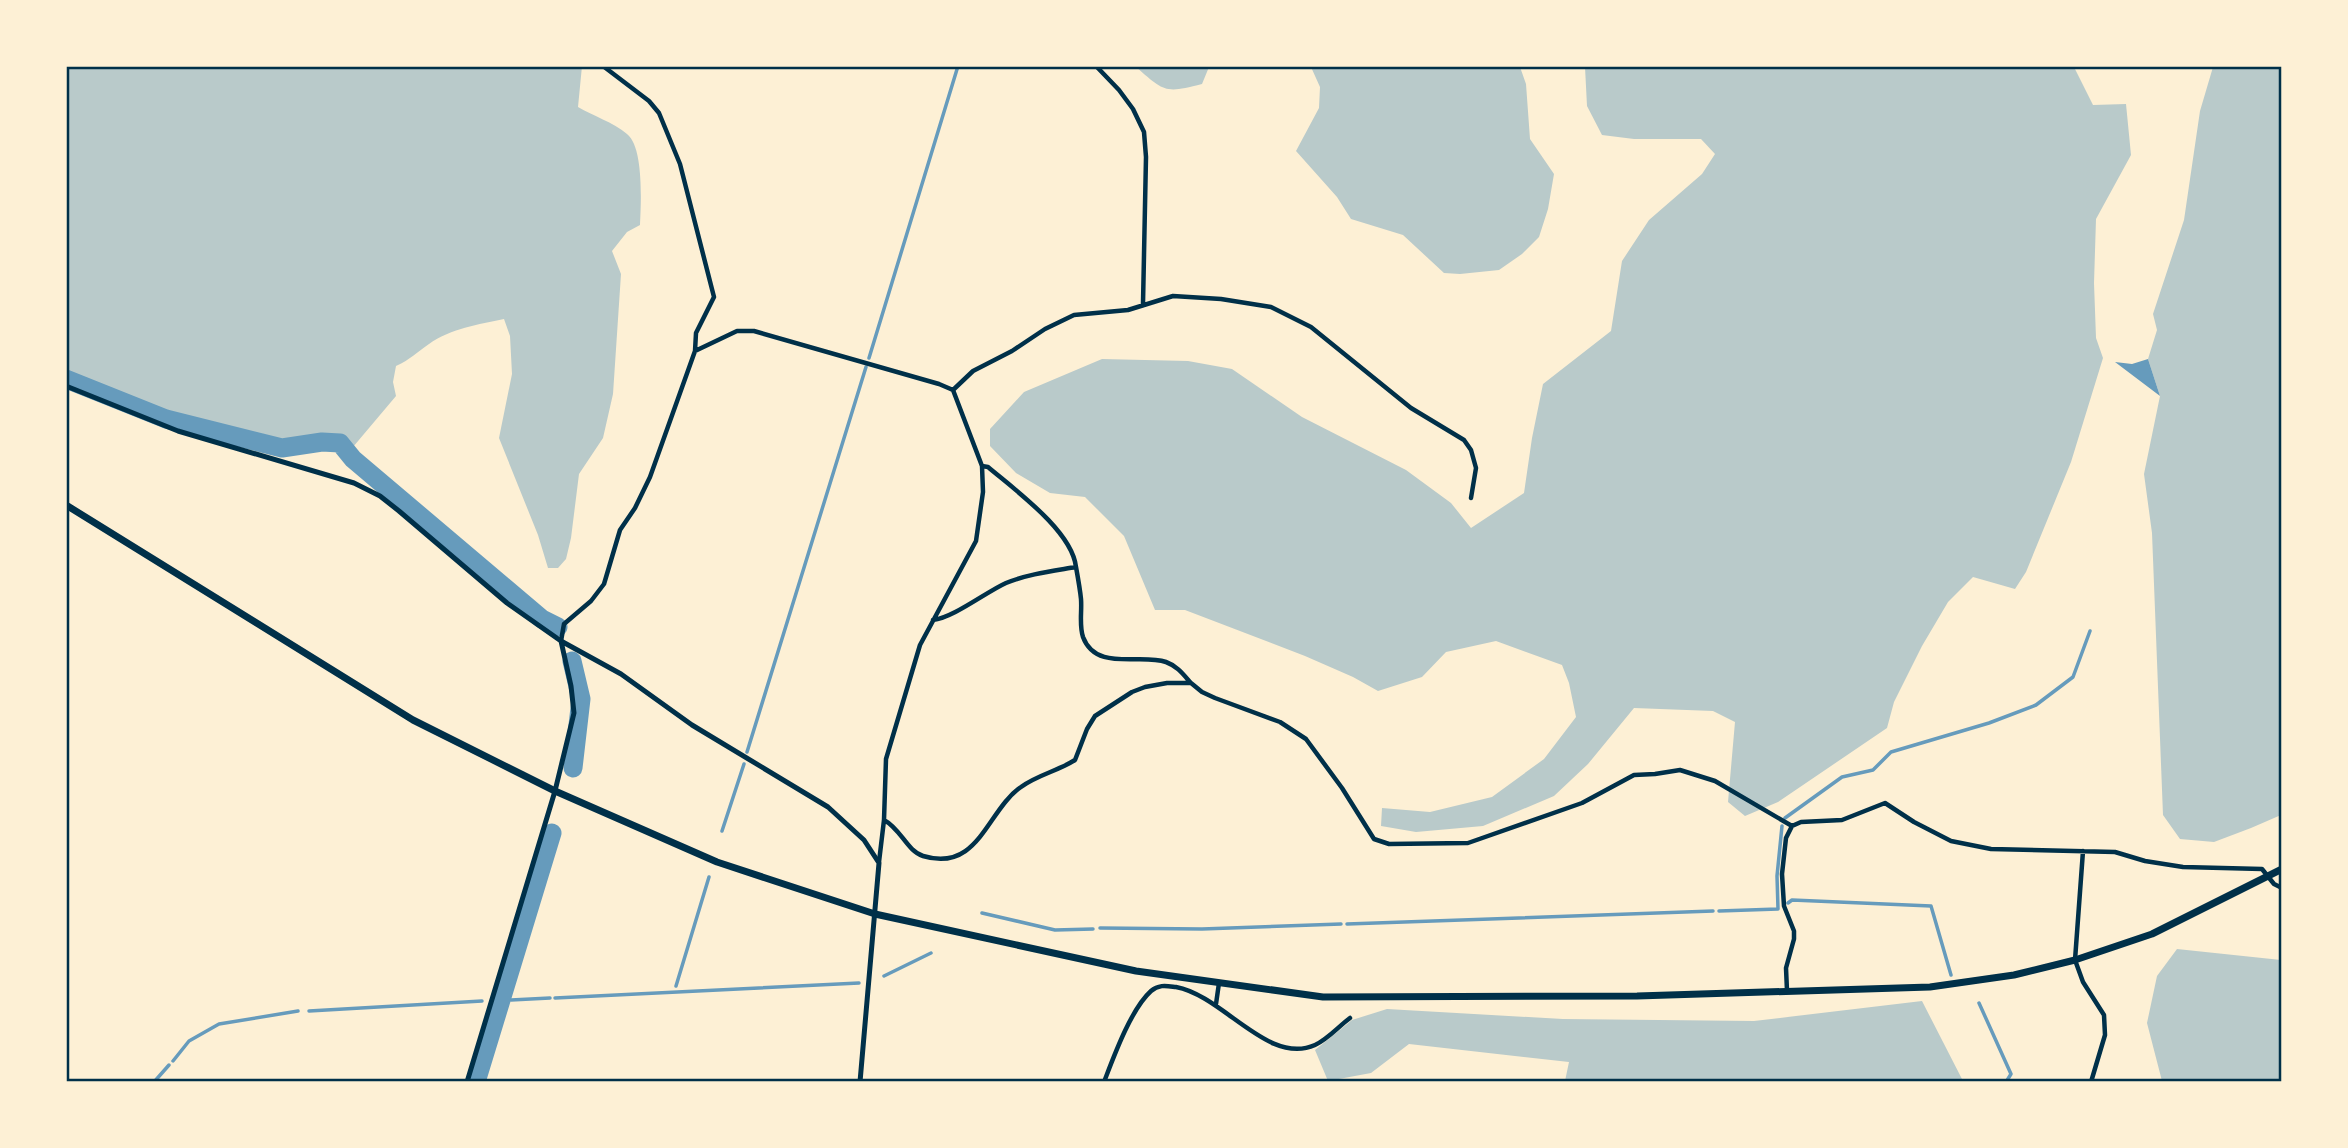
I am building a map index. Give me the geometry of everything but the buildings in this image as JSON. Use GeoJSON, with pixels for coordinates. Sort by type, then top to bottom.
{"type":"FeatureCollection","features":[{"type":"Feature","properties":{"kind":"main road"},"geometry":{"type":"LineString","coordinates":[[66,505],[413,720],[555,791],[717,862],[875,914],[1136,971],[1323,997],[1637,996],[1930,987],[2014,975],[2075,960],[2152,933],[2281,869]]}},
{"type":"Feature","properties":{"kind":"street"},"geometry":{"type":"LineString","coordinates":[[467,1082],[555,791],[574,713],[561,641],[564,624],[591,601],[604,584],[620,530],[635,508],[650,477],[695,351],[696,333],[714,297],[680,164],[659,113],[649,101],[603,66]]}},
{"type":"Feature","properties":{"kind":"street"},"geometry":{"type":"LineString","coordinates":[[1096,66],[1133,109],[1144,132],[1146,157],[1143,304]]}},
{"type":"Feature","properties":{"kind":"street"},"geometry":{"type":"LineString","coordinates":[[953,390],[973,371],[1074,315],[1128,310],[1173,296],[1221,299],[1271,307],[1311,327],[1410,408],[1464,440],[1471,450],[1476,468],[1471,498]]}},
{"type":"Feature","properties":{"kind":"street"},"geometry":{"type":"LineString","coordinates":[[695,351],[737,331],[754,331],[860,360],[953,390]]}},
{"type":"Feature","properties":{"kind":"street"},"geometry":{"type":"LineString","coordinates":[[66,386],[178,430],[354,483],[380,496],[507,603],[561,641],[621,674],[692,725],[828,807],[864,840],[879,863]]}},
{"type":"Feature","properties":{"kind":"street"},"geometry":{"type":"LineString","coordinates":[[859,1082],[884,820],[886,759],[920,645],[976,541],[983,492],[982,466],[953,390]]}},
{"type":"Feature","properties":{"kind":"street"},"geometry":{"type":"LineString","coordinates":[[982,466],[988,467],[1046,516],[1075,554],[1082,631],[1085,641],[1093,650],[1106,659],[1147,658],[1165,662],[1178,668],[1202,692],[1280,722],[1306,739],[1342,788],[1374,839],[1389,845],[1468,843],[1582,803],[1634,775],[1680,770],[1715,781],[1792,826]]}},
{"type":"Feature","properties":{"kind":"street"},"geometry":{"type":"LineString","coordinates":[[932,620],[937,620],[1007,583],[1026,576],[1076,567]]}},
{"type":"Feature","properties":{"kind":"street"},"geometry":{"type":"LineString","coordinates":[[884,820],[894,825],[909,846],[922,856],[941,858],[965,853],[1010,796],[1022,786],[1074,760],[1095,716],[1132,692],[1145,687],[1191,683]]}},
{"type":"Feature","properties":{"kind":"street"},"geometry":{"type":"LineString","coordinates":[[1787,992],[1786,968],[1794,931],[1784,906],[1782,874],[1786,838],[1792,826],[1801,822],[1842,820],[1885,803],[1951,841],[1991,849],[2115,852],[2145,861],[2183,867],[2262,869],[2274,884],[2281,888]]}},
{"type":"Feature","properties":{"kind":"street"},"geometry":{"type":"LineString","coordinates":[[2083,851],[2075,960],[2083,982],[2104,1015],[2105,1035],[2091,1082]]}},
{"type":"Feature","properties":{"kind":"street"},"geometry":{"type":"LineString","coordinates":[[1216,1004],[1219,983]]}},
{"type":"Feature","properties":{"kind":"street"},"geometry":{"type":"LineString","coordinates":[[1104,1082],[1126,1031],[1154,988],[1182,988],[1199,994],[1270,1044],[1284,1048],[1316,1045],[1350,1018]]}},
{"type":"Feature","properties":{"kind":"shaded area"},"geometry":{"type":"Polygon","coordinates":[[[582,66],[578,107],[627,134],[636,151],[640,176],[640,225],[627,232],[612,251],[621,274],[613,394],[603,438],[579,474],[571,538],[566,559],[558,568],[548,568],[538,535],[499,438],[512,374],[510,336],[504,319],[446,334],[396,366],[393,382],[396,396],[353,447],[273,440],[170,412],[67,372],[67,67],[582,66]]]}},
{"type":"Feature","properties":{"kind":"shaded area"},"geometry":{"type":"Polygon","coordinates":[[[1136,67],[1209,67],[1202,84],[1172,89],[1159,86],[1136,67]]]}},
{"type":"Feature","properties":{"kind":"shaded area"},"geometry":{"type":"Polygon","coordinates":[[[1311,67],[1520,67],[1526,84],[1530,139],[1554,174],[1548,209],[1539,237],[1522,254],[1499,270],[1444,273],[1403,235],[1351,219],[1337,197],[1296,151],[1319,108],[1320,87],[1311,67]]]}},
{"type":"Feature","properties":{"kind":"shaded area"},"geometry":{"type":"Polygon","coordinates":[[[1585,67],[2074,67],[2093,105],[2126,104],[2131,155],[2096,219],[2096,338],[2103,358],[2071,462],[2026,572],[2015,589],[1973,577],[1948,602],[1922,646],[1894,702],[1887,728],[1778,802],[1745,816],[1728,802],[1735,722],[1713,711],[1634,708],[1588,764],[1554,796],[1483,826],[1416,832],[1381,826],[1382,808],[1430,812],[1492,797],[1544,759],[1576,717],[1562,665],[1496,641],[1446,652],[1422,677],[1378,691],[1305,656],[1185,610],[1155,610],[1124,536],[1085,497],[1050,493],[1016,473],[990,446],[990,429],[1024,392],[1102,359],[1188,361],[1232,369],[1302,417],[1406,470],[1451,503],[1471,528],[1524,493],[1543,384],[1611,331],[1622,261],[1649,220],[1702,174],[1715,154],[1701,139],[1634,139],[1602,135],[1587,106],[1585,67]]]}},
{"type":"Feature","properties":{"kind":"shaded area"},"geometry":{"type":"Polygon","coordinates":[[[2213,67],[2281,67],[2281,815],[2214,842],[2180,839],[2163,815],[2152,533],[2144,474],[2160,396],[2148,359],[2157,330],[2153,314],[2184,220],[2200,111],[2213,67]]]}},
{"type":"Feature","properties":{"kind":"shaded area"},"geometry":{"type":"Polygon","coordinates":[[[2177,949],[2281,960],[2281,1081],[2162,1081],[2147,1023],[2157,976],[2177,949]]]}},
{"type":"Feature","properties":{"kind":"shaded area"},"geometry":{"type":"Polygon","coordinates":[[[1922,1001],[1963,1081],[1565,1081],[1569,1062],[1409,1044],[1371,1073],[1328,1081],[1315,1050],[1352,1020],[1387,1009],[1563,1019],[1754,1021],[1922,1001]]]}},
{"type":"Feature","properties":{"kind":"water"},"geometry":{"type":"Polygon","coordinates":[[[2148,359],[2160,396],[2115,362],[2132,364],[2148,359]]]}},
{"type":"Feature","properties":{"kind":"waterway"},"geometry":{"type":"LineString","coordinates":[[869,358],[958,66]]}},
{"type":"Feature","properties":{"kind":"waterway"},"geometry":{"type":"LineString","coordinates":[[747,752],[866,367]]}},
{"type":"Feature","properties":{"kind":"waterway"},"geometry":{"type":"LineString","coordinates":[[66,379],[166,419],[282,448],[322,442],[340,443],[353,459],[542,619],[558,627]]}},
{"type":"Feature","properties":{"kind":"waterway"},"geometry":{"type":"LineString","coordinates":[[1785,818],[1842,777],[1873,770],[1891,752],[1989,723],[2036,705],[2073,677],[2090,631]]}},
{"type":"Feature","properties":{"kind":"waterway"},"geometry":{"type":"LineString","coordinates":[[572,661],[581,699],[573,768]]}},
{"type":"Feature","properties":{"kind":"waterway"},"geometry":{"type":"LineString","coordinates":[[722,831],[744,764]]}},
{"type":"Feature","properties":{"kind":"waterway"},"geometry":{"type":"LineString","coordinates":[[1778,909],[1777,876],[1782,826]]}},
{"type":"Feature","properties":{"kind":"waterway"},"geometry":{"type":"LineString","coordinates":[[476,1082],[552,833]]}},
{"type":"Feature","properties":{"kind":"waterway"},"geometry":{"type":"LineString","coordinates":[[676,986],[709,877]]}},
{"type":"Feature","properties":{"kind":"waterway"},"geometry":{"type":"LineString","coordinates":[[1788,903],[1792,900],[1931,906],[1951,975]]}},
{"type":"Feature","properties":{"kind":"waterway"},"geometry":{"type":"LineString","coordinates":[[1719,911],[1778,909]]}},
{"type":"Feature","properties":{"kind":"waterway"},"geometry":{"type":"LineString","coordinates":[[1347,924],[1713,911]]}},
{"type":"Feature","properties":{"kind":"waterway"},"geometry":{"type":"LineString","coordinates":[[982,913],[1055,930],[1093,929]]}},
{"type":"Feature","properties":{"kind":"waterway"},"geometry":{"type":"LineString","coordinates":[[1100,928],[1202,929],[1341,924]]}},
{"type":"Feature","properties":{"kind":"waterway"},"geometry":{"type":"LineString","coordinates":[[884,976],[931,953]]}},
{"type":"Feature","properties":{"kind":"waterway"},"geometry":{"type":"LineString","coordinates":[[555,998],[859,983]]}},
{"type":"Feature","properties":{"kind":"waterway"},"geometry":{"type":"LineString","coordinates":[[511,1000],[550,998]]}},
{"type":"Feature","properties":{"kind":"waterway"},"geometry":{"type":"LineString","coordinates":[[309,1011],[482,1001]]}},
{"type":"Feature","properties":{"kind":"waterway"},"geometry":{"type":"LineString","coordinates":[[1979,1003],[2011,1074],[2006,1082]]}},
{"type":"Feature","properties":{"kind":"waterway"},"geometry":{"type":"LineString","coordinates":[[173,1061],[189,1041],[219,1024],[298,1011]]}},
{"type":"Feature","properties":{"kind":"waterway"},"geometry":{"type":"LineString","coordinates":[[154,1082],[169,1065]]}}]}
